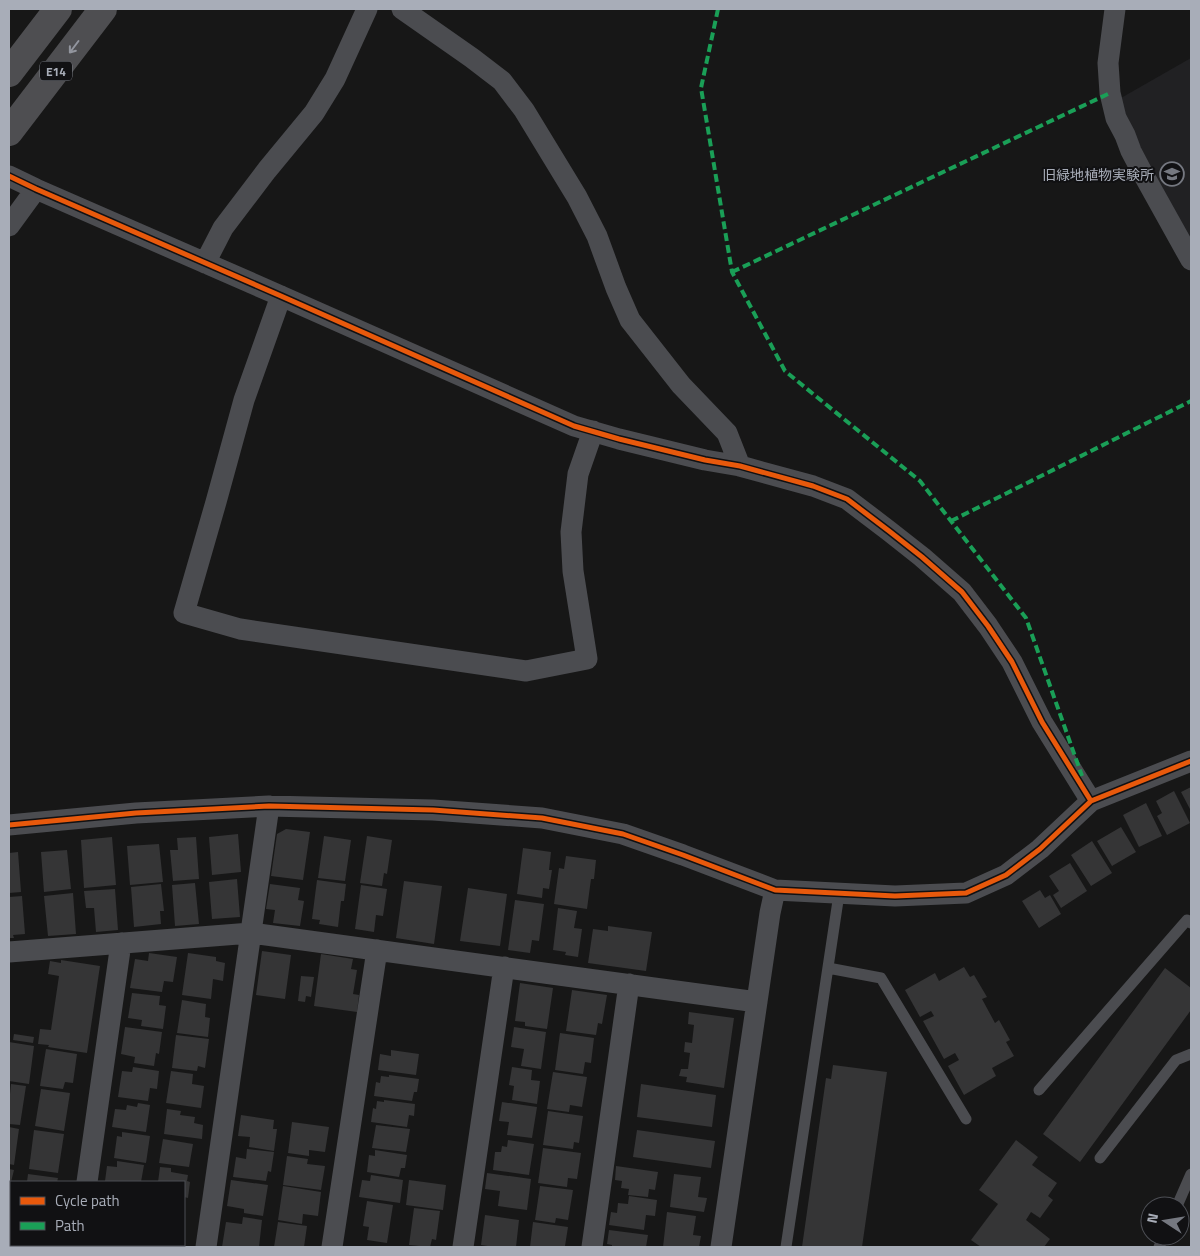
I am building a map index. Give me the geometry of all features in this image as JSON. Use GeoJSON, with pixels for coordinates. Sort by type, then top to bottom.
{"type":"FeatureCollection","features":[{"type":"Feature","properties":{"kind":"highway","name":"E14"},"geometry":{"type":"LineString","coordinates":[[9,73],[58,9]]}},
{"type":"Feature","properties":{"kind":"highway","name":"E14"},"geometry":{"type":"LineString","coordinates":[[9,132],[103,9]]}},
{"type":"Feature","properties":{"kind":"street"},"geometry":{"type":"LineString","coordinates":[[205,263],[223,228],[267,170],[314,114],[335,78],[367,9]]}},
{"type":"Feature","properties":{"kind":"street"},"geometry":{"type":"LineString","coordinates":[[402,9],[502,80],[524,110],[577,197],[597,236],[630,320],[681,385],[727,433],[740,466]]}},
{"type":"Feature","properties":{"kind":"street"},"geometry":{"type":"LineString","coordinates":[[1115,9],[1108,63],[1110,93],[1116,118],[1142,172],[1191,260]]}},
{"type":"Feature","properties":{"kind":"street"},"geometry":{"type":"LineString","coordinates":[[9,226],[23,183],[574,426],[705,460],[740,466],[813,486],[847,500],[922,557],[962,592],[1012,662],[1042,722],[1091,801]]}},
{"type":"Feature","properties":{"kind":"street"},"geometry":{"type":"LineString","coordinates":[[282,296],[244,400],[184,613],[240,629],[526,671],[587,659],[573,571],[571,532],[578,474],[592,431]]}},
{"type":"Feature","properties":{"kind":"street"},"geometry":{"type":"LineString","coordinates":[[9,825],[136,813],[269,806],[433,810],[542,818],[623,834],[775,890],[895,896],[966,893],[1006,876],[1040,849],[1091,801],[1191,761]]}},
{"type":"Feature","properties":{"kind":"street"},"geometry":{"type":"LineString","coordinates":[[206,1247],[269,806]]}},
{"type":"Feature","properties":{"kind":"street"},"geometry":{"type":"LineString","coordinates":[[721,1247],[770,913],[775,890]]}},
{"type":"Feature","properties":{"kind":"street"},"geometry":{"type":"LineString","coordinates":[[9,952],[251,933],[757,1002]]}},
{"type":"Feature","properties":{"kind":"street"},"geometry":{"type":"LineString","coordinates":[[87,1181],[121,944]]}},
{"type":"Feature","properties":{"kind":"street"},"geometry":{"type":"LineString","coordinates":[[332,1247],[376,950]]}},
{"type":"Feature","properties":{"kind":"street"},"geometry":{"type":"LineString","coordinates":[[463,1247],[504,967]]}},
{"type":"Feature","properties":{"kind":"street"},"geometry":{"type":"LineString","coordinates":[[592,1247],[629,984]]}},
{"type":"Feature","properties":{"kind":"lane"},"geometry":{"type":"LineString","coordinates":[[786,1247],[839,894]]}},
{"type":"Feature","properties":{"kind":"lane"},"geometry":{"type":"LineString","coordinates":[[1039,1090],[1187,920],[1191,923]]}},
{"type":"Feature","properties":{"kind":"lane"},"geometry":{"type":"LineString","coordinates":[[828,968],[881,978],[966,1119]]}},
{"type":"Feature","properties":{"kind":"lane"},"geometry":{"type":"LineString","coordinates":[[1100,1158],[1176,1060],[1191,1054]]}},
{"type":"Feature","properties":{"kind":"lane"},"geometry":{"type":"LineString","coordinates":[[1181,1196],[1191,1174]]}},
{"type":"Feature","properties":{"kind":"shaded area","name":"旧緑地植物実験所"},"geometry":{"type":"Polygon","coordinates":[[[1191,58],[1191,243],[1128,123],[1121,98],[1191,58]]]}},
{"type":"Feature","properties":{"kind":"building"},"geometry":{"type":"Polygon","coordinates":[[[1191,787],[1191,811],[1181,792],[1191,787]]]}},
{"type":"Feature","properties":{"kind":"building"},"geometry":{"type":"Polygon","coordinates":[[[1174,791],[1190,823],[1167,835],[1157,816],[1162,813],[1156,801],[1174,791]]]}},
{"type":"Feature","properties":{"kind":"building"},"geometry":{"type":"Polygon","coordinates":[[[1146,803],[1162,836],[1139,847],[1123,815],[1146,803]]]}},
{"type":"Feature","properties":{"kind":"building"},"geometry":{"type":"Polygon","coordinates":[[[1121,827],[1136,852],[1112,866],[1097,841],[1121,827]]]}},
{"type":"Feature","properties":{"kind":"building"},"geometry":{"type":"Polygon","coordinates":[[[286,829],[310,832],[303,880],[271,876],[277,834],[286,829]]]}},
{"type":"Feature","properties":{"kind":"building"},"geometry":{"type":"Polygon","coordinates":[[[238,834],[241,872],[212,875],[209,837],[238,834]]]}},
{"type":"Feature","properties":{"kind":"building"},"geometry":{"type":"Polygon","coordinates":[[[324,836],[351,840],[345,881],[318,878],[324,836]]]}},
{"type":"Feature","properties":{"kind":"building"},"geometry":{"type":"Polygon","coordinates":[[[367,836],[392,840],[387,874],[384,873],[382,886],[360,883],[367,836]]]}},
{"type":"Feature","properties":{"kind":"building"},"geometry":{"type":"Polygon","coordinates":[[[112,837],[116,885],[84,888],[81,840],[112,837]]]}},
{"type":"Feature","properties":{"kind":"building"},"geometry":{"type":"Polygon","coordinates":[[[196,837],[199,879],[173,881],[170,850],[178,850],[177,838],[196,837]]]}},
{"type":"Feature","properties":{"kind":"building"},"geometry":{"type":"Polygon","coordinates":[[[1092,841],[1112,873],[1091,886],[1071,855],[1092,841]]]}},
{"type":"Feature","properties":{"kind":"building"},"geometry":{"type":"Polygon","coordinates":[[[159,844],[163,882],[130,885],[127,846],[159,844]]]}},
{"type":"Feature","properties":{"kind":"building"},"geometry":{"type":"Polygon","coordinates":[[[523,848],[551,852],[549,870],[552,870],[549,889],[543,888],[542,898],[517,894],[523,848]]]}},
{"type":"Feature","properties":{"kind":"building"},"geometry":{"type":"Polygon","coordinates":[[[67,850],[71,889],[44,892],[41,852],[67,850]]]}},
{"type":"Feature","properties":{"kind":"building"},"geometry":{"type":"Polygon","coordinates":[[[18,852],[21,892],[9,893],[9,853],[18,852]]]}},
{"type":"Feature","properties":{"kind":"building"},"geometry":{"type":"Polygon","coordinates":[[[566,856],[596,860],[587,909],[554,904],[559,868],[564,869],[566,856]]]}},
{"type":"Feature","properties":{"kind":"building"},"geometry":{"type":"Polygon","coordinates":[[[1070,863],[1087,891],[1061,908],[1053,895],[1059,891],[1049,876],[1070,863]]]}},
{"type":"Feature","properties":{"kind":"building"},"geometry":{"type":"Polygon","coordinates":[[[237,879],[240,917],[212,919],[209,882],[237,879]]]}},
{"type":"Feature","properties":{"kind":"building"},"geometry":{"type":"Polygon","coordinates":[[[317,880],[346,884],[344,901],[341,901],[338,927],[319,924],[320,920],[312,919],[317,880]]]}},
{"type":"Feature","properties":{"kind":"building"},"geometry":{"type":"Polygon","coordinates":[[[404,881],[442,886],[434,944],[396,938],[404,881]]]}},
{"type":"Feature","properties":{"kind":"building"},"geometry":{"type":"Polygon","coordinates":[[[195,883],[199,924],[175,926],[172,885],[195,883]]]}},
{"type":"Feature","properties":{"kind":"building"},"geometry":{"type":"Polygon","coordinates":[[[161,884],[164,911],[160,911],[161,924],[134,927],[131,887],[161,884]]]}},
{"type":"Feature","properties":{"kind":"building"},"geometry":{"type":"Polygon","coordinates":[[[270,884],[300,888],[298,900],[304,901],[300,926],[273,923],[275,910],[266,909],[270,884]]]}},
{"type":"Feature","properties":{"kind":"building"},"geometry":{"type":"Polygon","coordinates":[[[361,885],[387,889],[383,916],[376,915],[374,932],[355,929],[361,885]]]}},
{"type":"Feature","properties":{"kind":"building"},"geometry":{"type":"Polygon","coordinates":[[[468,888],[507,894],[500,946],[460,941],[468,888]]]}},
{"type":"Feature","properties":{"kind":"building"},"geometry":{"type":"Polygon","coordinates":[[[115,889],[118,930],[96,932],[94,908],[86,908],[84,891],[115,889]]]}},
{"type":"Feature","properties":{"kind":"building"},"geometry":{"type":"Polygon","coordinates":[[[1040,890],[1045,898],[1050,895],[1061,914],[1039,928],[1022,901],[1040,890]]]}},
{"type":"Feature","properties":{"kind":"building"},"geometry":{"type":"Polygon","coordinates":[[[73,893],[76,934],[48,936],[44,896],[73,893]]]}},
{"type":"Feature","properties":{"kind":"building"},"geometry":{"type":"Polygon","coordinates":[[[22,896],[25,934],[13,935],[14,938],[9,938],[9,897],[22,896]]]}},
{"type":"Feature","properties":{"kind":"building"},"geometry":{"type":"Polygon","coordinates":[[[515,900],[544,904],[539,941],[532,940],[530,953],[508,950],[515,900]]]}},
{"type":"Feature","properties":{"kind":"building"},"geometry":{"type":"Polygon","coordinates":[[[558,908],[577,911],[574,928],[582,929],[578,957],[565,955],[566,952],[553,950],[558,908]]]}},
{"type":"Feature","properties":{"kind":"building"},"geometry":{"type":"Polygon","coordinates":[[[608,926],[652,932],[646,971],[588,963],[593,929],[608,931],[608,926]]]}},
{"type":"Feature","properties":{"kind":"building"},"geometry":{"type":"Polygon","coordinates":[[[262,951],[291,955],[285,999],[256,995],[262,951]]]}},
{"type":"Feature","properties":{"kind":"building"},"geometry":{"type":"Polygon","coordinates":[[[149,953],[177,957],[173,982],[164,981],[162,992],[130,988],[135,959],[148,961],[149,953]]]}},
{"type":"Feature","properties":{"kind":"building"},"geometry":{"type":"Polygon","coordinates":[[[188,953],[216,957],[216,961],[225,963],[223,981],[213,979],[211,999],[182,995],[188,953]]]}},
{"type":"Feature","properties":{"kind":"building"},"geometry":{"type":"Polygon","coordinates":[[[321,954],[353,959],[351,969],[357,970],[353,994],[359,995],[357,1012],[314,1006],[321,954]]]}},
{"type":"Feature","properties":{"kind":"building"},"geometry":{"type":"Polygon","coordinates":[[[61,960],[100,966],[87,1053],[38,1044],[40,1029],[51,1030],[59,976],[48,974],[50,961],[61,963],[61,960]]]}},
{"type":"Feature","properties":{"kind":"building"},"geometry":{"type":"Polygon","coordinates":[[[964,967],[970,977],[974,975],[987,997],[982,999],[995,1023],[999,1020],[1010,1040],[1006,1042],[1014,1056],[992,1068],[996,1076],[964,1095],[948,1066],[959,1060],[955,1053],[944,1059],[923,1021],[934,1016],[931,1011],[920,1017],[905,990],[935,973],[939,981],[964,967]]]}},
{"type":"Feature","properties":{"kind":"building"},"geometry":{"type":"Polygon","coordinates":[[[1165,968],[1191,988],[1191,1010],[1080,1162],[1043,1134],[1165,968]]]}},
{"type":"Feature","properties":{"kind":"building"},"geometry":{"type":"Polygon","coordinates":[[[301,976],[314,977],[311,997],[306,996],[305,1002],[298,1001],[301,976]]]}},
{"type":"Feature","properties":{"kind":"building"},"geometry":{"type":"Polygon","coordinates":[[[520,983],[553,988],[547,1029],[525,1026],[525,1022],[515,1021],[520,983]]]}},
{"type":"Feature","properties":{"kind":"building"},"geometry":{"type":"Polygon","coordinates":[[[572,990],[607,995],[602,1024],[598,1023],[596,1035],[566,1031],[572,990]]]}},
{"type":"Feature","properties":{"kind":"building"},"geometry":{"type":"Polygon","coordinates":[[[132,993],[160,996],[159,1005],[166,1006],[163,1029],[141,1026],[142,1020],[128,1018],[132,993]]]}},
{"type":"Feature","properties":{"kind":"building"},"geometry":{"type":"Polygon","coordinates":[[[182,1000],[206,1004],[205,1017],[210,1018],[208,1037],[177,1033],[182,1000]]]}},
{"type":"Feature","properties":{"kind":"building"},"geometry":{"type":"Polygon","coordinates":[[[689,1012],[734,1018],[724,1088],[686,1082],[687,1077],[679,1076],[681,1069],[688,1069],[690,1053],[684,1052],[685,1042],[692,1043],[694,1025],[688,1024],[689,1012]]]}},
{"type":"Feature","properties":{"kind":"building"},"geometry":{"type":"Polygon","coordinates":[[[125,1027],[162,1032],[159,1054],[156,1053],[154,1066],[134,1063],[135,1057],[121,1054],[125,1027]]]}},
{"type":"Feature","properties":{"kind":"building"},"geometry":{"type":"Polygon","coordinates":[[[514,1027],[546,1032],[541,1069],[521,1066],[524,1049],[511,1047],[514,1027]]]}},
{"type":"Feature","properties":{"kind":"building"},"geometry":{"type":"Polygon","coordinates":[[[560,1033],[594,1038],[591,1063],[585,1062],[583,1074],[555,1070],[560,1033]]]}},
{"type":"Feature","properties":{"kind":"building"},"geometry":{"type":"Polygon","coordinates":[[[14,1034],[34,1037],[33,1043],[13,1040],[14,1034]]]}},
{"type":"Feature","properties":{"kind":"building"},"geometry":{"type":"Polygon","coordinates":[[[176,1035],[209,1039],[205,1068],[198,1066],[197,1071],[172,1068],[176,1035]]]}},
{"type":"Feature","properties":{"kind":"building"},"geometry":{"type":"Polygon","coordinates":[[[9,1042],[34,1046],[29,1084],[9,1081],[9,1042]]]}},
{"type":"Feature","properties":{"kind":"building"},"geometry":{"type":"Polygon","coordinates":[[[46,1049],[77,1054],[73,1083],[65,1082],[63,1089],[40,1086],[46,1049]]]}},
{"type":"Feature","properties":{"kind":"building"},"geometry":{"type":"Polygon","coordinates":[[[391,1050],[419,1054],[416,1075],[378,1070],[380,1054],[391,1056],[391,1050]]]}},
{"type":"Feature","properties":{"kind":"building"},"geometry":{"type":"Polygon","coordinates":[[[833,1065],[887,1072],[862,1247],[802,1247],[826,1078],[831,1079],[833,1065]]]}},
{"type":"Feature","properties":{"kind":"building"},"geometry":{"type":"Polygon","coordinates":[[[133,1067],[159,1071],[157,1089],[150,1088],[148,1101],[118,1097],[122,1071],[132,1072],[133,1067]]]}},
{"type":"Feature","properties":{"kind":"building"},"geometry":{"type":"Polygon","coordinates":[[[512,1067],[532,1070],[531,1080],[540,1081],[537,1104],[512,1100],[514,1086],[509,1085],[512,1067]]]}},
{"type":"Feature","properties":{"kind":"building"},"geometry":{"type":"Polygon","coordinates":[[[171,1071],[193,1074],[192,1084],[204,1086],[201,1108],[166,1103],[171,1071]]]}},
{"type":"Feature","properties":{"kind":"building"},"geometry":{"type":"Polygon","coordinates":[[[553,1072],[587,1077],[582,1107],[570,1105],[569,1112],[547,1109],[553,1072]]]}},
{"type":"Feature","properties":{"kind":"building"},"geometry":{"type":"Polygon","coordinates":[[[389,1075],[419,1079],[417,1092],[414,1092],[412,1101],[374,1096],[376,1082],[380,1083],[381,1076],[389,1077],[389,1075]]]}},
{"type":"Feature","properties":{"kind":"building"},"geometry":{"type":"Polygon","coordinates":[[[11,1084],[26,1086],[20,1125],[9,1124],[11,1084]]]}},
{"type":"Feature","properties":{"kind":"building"},"geometry":{"type":"Polygon","coordinates":[[[641,1084],[716,1095],[712,1127],[637,1117],[641,1084]]]}},
{"type":"Feature","properties":{"kind":"building"},"geometry":{"type":"Polygon","coordinates":[[[41,1089],[70,1093],[64,1131],[35,1126],[41,1089]]]}},
{"type":"Feature","properties":{"kind":"building"},"geometry":{"type":"Polygon","coordinates":[[[384,1100],[415,1104],[414,1116],[409,1115],[407,1127],[371,1122],[373,1108],[376,1109],[377,1101],[384,1102],[384,1100]]]}},
{"type":"Feature","properties":{"kind":"building"},"geometry":{"type":"Polygon","coordinates":[[[502,1102],[537,1107],[532,1138],[507,1135],[509,1122],[499,1121],[502,1102]]]}},
{"type":"Feature","properties":{"kind":"building"},"geometry":{"type":"Polygon","coordinates":[[[138,1103],[150,1105],[146,1132],[112,1127],[115,1109],[126,1110],[127,1105],[137,1107],[138,1103]]]}},
{"type":"Feature","properties":{"kind":"building"},"geometry":{"type":"Polygon","coordinates":[[[167,1109],[181,1111],[180,1115],[195,1117],[194,1123],[203,1125],[202,1139],[164,1134],[167,1109]]]}},
{"type":"Feature","properties":{"kind":"building"},"geometry":{"type":"Polygon","coordinates":[[[548,1111],[583,1116],[579,1143],[574,1142],[573,1149],[543,1145],[548,1111]]]}},
{"type":"Feature","properties":{"kind":"building"},"geometry":{"type":"Polygon","coordinates":[[[241,1115],[274,1120],[273,1129],[277,1129],[274,1151],[249,1147],[250,1137],[238,1136],[241,1115]]]}},
{"type":"Feature","properties":{"kind":"building"},"geometry":{"type":"Polygon","coordinates":[[[292,1122],[329,1127],[325,1152],[309,1150],[309,1156],[288,1153],[292,1122]]]}},
{"type":"Feature","properties":{"kind":"building"},"geometry":{"type":"Polygon","coordinates":[[[376,1125],[410,1129],[406,1152],[372,1148],[376,1125]]]}},
{"type":"Feature","properties":{"kind":"building"},"geometry":{"type":"Polygon","coordinates":[[[9,1127],[19,1129],[14,1165],[9,1164],[9,1127]]]}},
{"type":"Feature","properties":{"kind":"building"},"geometry":{"type":"Polygon","coordinates":[[[34,1130],[64,1134],[58,1173],[29,1169],[34,1130]]]}},
{"type":"Feature","properties":{"kind":"building"},"geometry":{"type":"Polygon","coordinates":[[[637,1130],[715,1141],[711,1168],[633,1157],[637,1130]]]}},
{"type":"Feature","properties":{"kind":"building"},"geometry":{"type":"Polygon","coordinates":[[[122,1132],[150,1136],[146,1163],[114,1158],[117,1136],[122,1137],[122,1132]]]}},
{"type":"Feature","properties":{"kind":"building"},"geometry":{"type":"Polygon","coordinates":[[[163,1139],[193,1144],[189,1167],[159,1163],[163,1139]]]}},
{"type":"Feature","properties":{"kind":"building"},"geometry":{"type":"Polygon","coordinates":[[[508,1140],[534,1144],[529,1175],[493,1170],[495,1152],[501,1152],[502,1146],[507,1147],[508,1140]]]}},
{"type":"Feature","properties":{"kind":"building"},"geometry":{"type":"Polygon","coordinates":[[[1016,1140],[1038,1157],[1032,1165],[1057,1183],[1048,1196],[1053,1200],[1040,1218],[1031,1212],[1026,1220],[1050,1239],[1044,1247],[981,1247],[971,1240],[998,1204],[979,1190],[1016,1140]]]}},
{"type":"Feature","properties":{"kind":"building"},"geometry":{"type":"Polygon","coordinates":[[[543,1148],[581,1153],[577,1179],[568,1178],[567,1187],[538,1183],[543,1148]]]}},
{"type":"Feature","properties":{"kind":"building"},"geometry":{"type":"Polygon","coordinates":[[[247,1149],[274,1152],[271,1172],[268,1171],[266,1181],[233,1177],[236,1157],[246,1159],[247,1149]]]}},
{"type":"Feature","properties":{"kind":"building"},"geometry":{"type":"Polygon","coordinates":[[[375,1150],[407,1155],[405,1168],[401,1168],[399,1177],[367,1172],[369,1155],[375,1156],[375,1150]]]}},
{"type":"Feature","properties":{"kind":"building"},"geometry":{"type":"Polygon","coordinates":[[[287,1156],[308,1159],[307,1164],[325,1166],[321,1190],[283,1185],[287,1156]]]}},
{"type":"Feature","properties":{"kind":"building"},"geometry":{"type":"Polygon","coordinates":[[[117,1161],[144,1165],[141,1181],[105,1181],[107,1166],[117,1167],[117,1161]]]}},
{"type":"Feature","properties":{"kind":"building"},"geometry":{"type":"Polygon","coordinates":[[[616,1166],[658,1172],[655,1190],[649,1189],[648,1197],[628,1195],[629,1189],[621,1188],[622,1181],[615,1180],[616,1166]]]}},
{"type":"Feature","properties":{"kind":"building"},"geometry":{"type":"Polygon","coordinates":[[[160,1167],[171,1168],[171,1172],[188,1175],[187,1181],[190,1182],[188,1198],[185,1197],[185,1181],[158,1181],[160,1167]]]}},
{"type":"Feature","properties":{"kind":"building"},"geometry":{"type":"Polygon","coordinates":[[[9,1169],[14,1170],[10,1181],[9,1198],[9,1169]]]}},
{"type":"Feature","properties":{"kind":"building"},"geometry":{"type":"Polygon","coordinates":[[[487,1173],[531,1179],[527,1210],[498,1206],[500,1191],[485,1189],[487,1173]]]}},
{"type":"Feature","properties":{"kind":"building"},"geometry":{"type":"Polygon","coordinates":[[[28,1174],[58,1178],[57,1181],[27,1181],[28,1174]]]}},
{"type":"Feature","properties":{"kind":"building"},"geometry":{"type":"Polygon","coordinates":[[[674,1174],[701,1177],[698,1197],[707,1198],[704,1212],[670,1207],[674,1174]]]}},
{"type":"Feature","properties":{"kind":"building"},"geometry":{"type":"Polygon","coordinates":[[[371,1175],[403,1180],[400,1203],[359,1197],[362,1180],[370,1181],[371,1175]]]}},
{"type":"Feature","properties":{"kind":"building"},"geometry":{"type":"Polygon","coordinates":[[[231,1180],[268,1185],[263,1216],[244,1213],[244,1209],[227,1206],[231,1180]]]}},
{"type":"Feature","properties":{"kind":"building"},"geometry":{"type":"Polygon","coordinates":[[[409,1180],[446,1185],[443,1210],[406,1205],[409,1180]]]}},
{"type":"Feature","properties":{"kind":"building"},"geometry":{"type":"Polygon","coordinates":[[[283,1186],[321,1192],[318,1216],[303,1214],[302,1224],[278,1220],[283,1186]]]}},
{"type":"Feature","properties":{"kind":"building"},"geometry":{"type":"Polygon","coordinates":[[[540,1186],[573,1190],[568,1220],[556,1218],[555,1223],[535,1220],[540,1186]]]}},
{"type":"Feature","properties":{"kind":"building"},"geometry":{"type":"Polygon","coordinates":[[[629,1196],[657,1200],[655,1216],[646,1215],[644,1230],[609,1225],[611,1212],[617,1213],[618,1203],[628,1204],[629,1196]]]}},
{"type":"Feature","properties":{"kind":"building"},"geometry":{"type":"Polygon","coordinates":[[[367,1201],[393,1205],[387,1243],[367,1240],[369,1227],[363,1226],[367,1201]]]}},
{"type":"Feature","properties":{"kind":"building"},"geometry":{"type":"Polygon","coordinates":[[[414,1208],[440,1211],[436,1240],[432,1239],[430,1247],[409,1245],[414,1208]]]}},
{"type":"Feature","properties":{"kind":"building"},"geometry":{"type":"Polygon","coordinates":[[[667,1212],[696,1216],[693,1235],[701,1236],[699,1247],[663,1247],[667,1212]]]}},
{"type":"Feature","properties":{"kind":"building"},"geometry":{"type":"Polygon","coordinates":[[[485,1215],[519,1220],[516,1247],[481,1245],[485,1215]]]}},
{"type":"Feature","properties":{"kind":"building"},"geometry":{"type":"Polygon","coordinates":[[[243,1217],[262,1220],[259,1247],[222,1247],[226,1222],[242,1224],[243,1217]]]}},
{"type":"Feature","properties":{"kind":"building"},"geometry":{"type":"Polygon","coordinates":[[[278,1222],[307,1226],[304,1247],[274,1247],[278,1222]]]}},
{"type":"Feature","properties":{"kind":"building"},"geometry":{"type":"Polygon","coordinates":[[[533,1222],[568,1227],[565,1246],[530,1247],[533,1222]]]}},
{"type":"Feature","properties":{"kind":"building"},"geometry":{"type":"Polygon","coordinates":[[[609,1230],[648,1235],[646,1247],[612,1247],[612,1245],[607,1244],[609,1230]]]}},
{"type":"Feature","properties":{"kind":"building"},"geometry":{"type":"Polygon","coordinates":[[[92,1246],[135,1246],[135,1247],[92,1246]]]}},
{"type":"Feature","properties":{"kind":"marked path"},"geometry":{"type":"LineString","coordinates":[[718,9],[701,88],[732,272],[785,371],[920,481],[1026,618],[1082,776]]}},
{"type":"Feature","properties":{"kind":"marked path"},"geometry":{"type":"LineString","coordinates":[[732,272],[1110,93]]}},
{"type":"Feature","properties":{"kind":"marked path"},"geometry":{"type":"LineString","coordinates":[[951,521],[1191,401]]}},
{"type":"Feature","properties":{"kind":"cycle path"},"geometry":{"type":"LineString","coordinates":[[9,176],[574,426],[705,460],[740,466],[813,486],[847,499],[922,557],[962,592],[1012,662],[1042,722],[1091,801]]}},
{"type":"Feature","properties":{"kind":"cycle path"},"geometry":{"type":"LineString","coordinates":[[9,825],[136,813],[269,806],[433,810],[542,818],[623,834],[775,890],[895,896],[966,893],[1006,875],[1040,849],[1091,801],[1191,761]]}},
{"type":"Feature","properties":{"kind":"place","name":"旧緑地植物実験所"},"geometry":{"type":"Point","coordinates":[1172,174]}}]}
